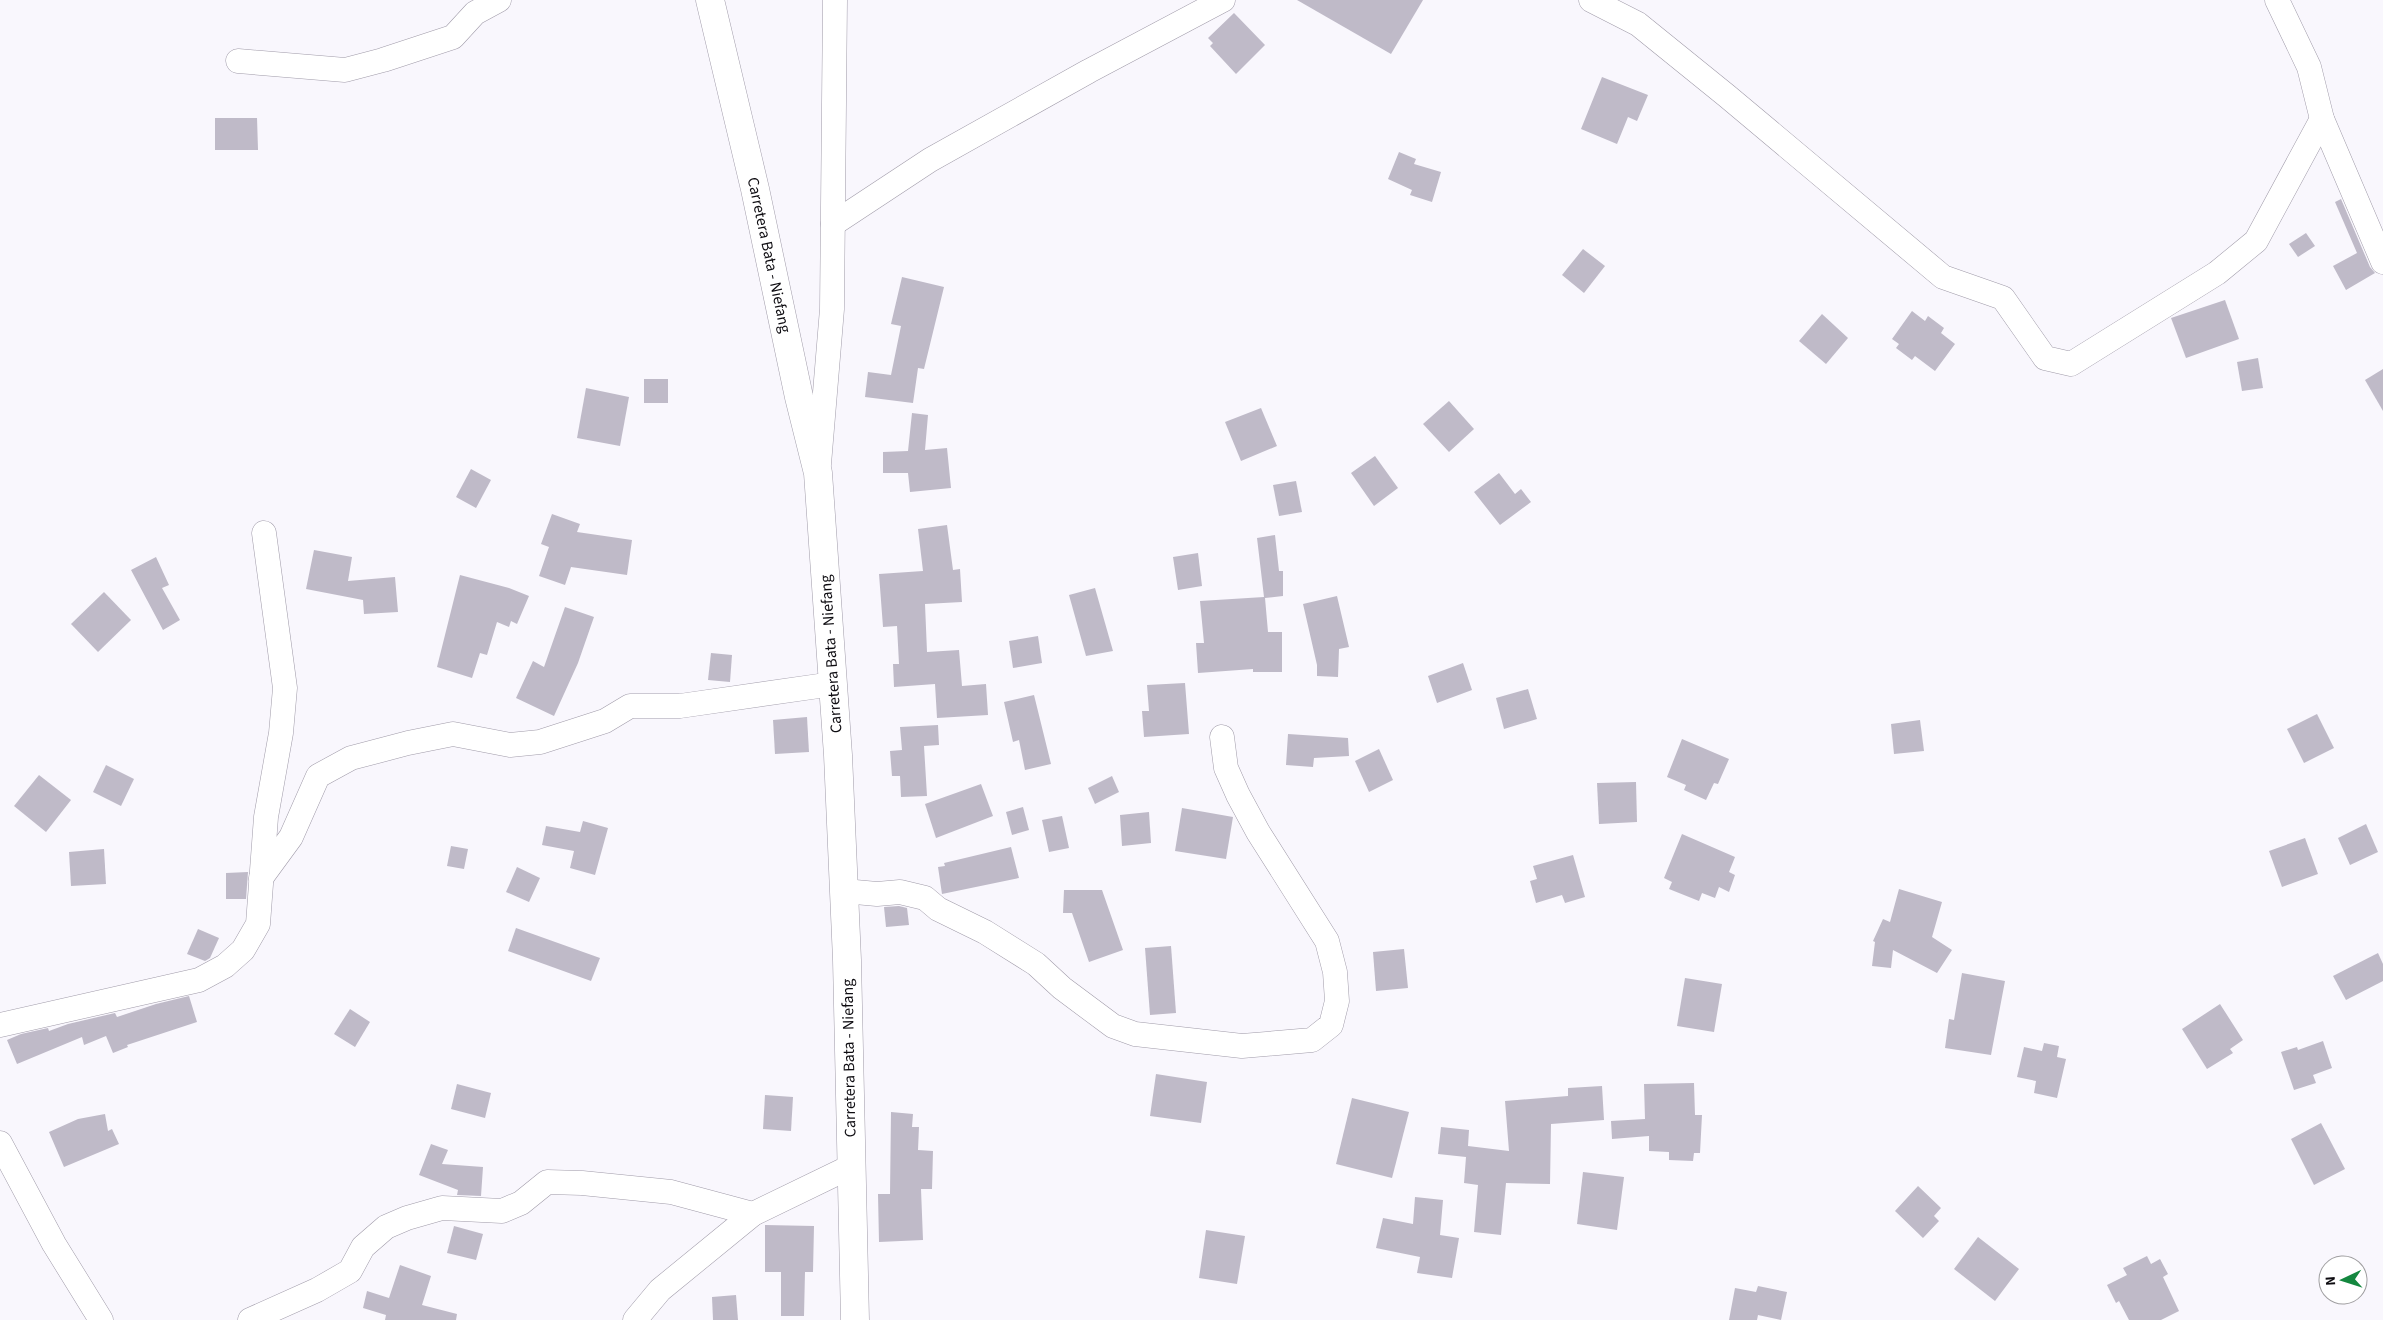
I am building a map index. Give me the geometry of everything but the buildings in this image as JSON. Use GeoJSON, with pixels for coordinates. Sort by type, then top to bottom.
{"type":"FeatureCollection","features":[{"type":"Feature","properties":{"kind":"main road","name":"Carretera Bata - Niefang"},"geometry":{"type":"LineString","coordinates":[[710,0],[755,189],[799,398],[818,473],[833,684],[844,891],[855,1320]]}},
{"type":"Feature","properties":{"kind":"street"},"geometry":{"type":"LineString","coordinates":[[238,61],[345,70],[383,60],[453,37],[475,13],[499,0]]}},
{"type":"Feature","properties":{"kind":"street"},"geometry":{"type":"LineString","coordinates":[[818,473],[832,310],[835,0]]}},
{"type":"Feature","properties":{"kind":"street"},"geometry":{"type":"LineString","coordinates":[[833,224],[930,160],[1089,71],[1223,0]]}},
{"type":"Feature","properties":{"kind":"street"},"geometry":{"type":"LineString","coordinates":[[1591,0],[1638,24],[1943,277],[2003,298],[2045,358],[2071,364],[2217,274],[2256,241],[2322,119]]}},
{"type":"Feature","properties":{"kind":"street"},"geometry":{"type":"LineString","coordinates":[[2277,0],[2309,67],[2322,119],[2383,262]]}},
{"type":"Feature","properties":{"kind":"street"},"geometry":{"type":"LineString","coordinates":[[0,1025],[163,990],[199,980],[225,966],[243,950],[258,924],[266,817],[281,733],[285,688],[264,533]]}},
{"type":"Feature","properties":{"kind":"street"},"geometry":{"type":"LineString","coordinates":[[261,878],[291,837],[318,776],[351,758],[408,743],[453,734],[510,744],[540,742],[605,721],[630,706],[680,706],[833,684]]}},
{"type":"Feature","properties":{"kind":"street"},"geometry":{"type":"LineString","coordinates":[[844,891],[877,894],[900,892],[925,898],[938,910],[985,932],[1036,964],[1062,988],[1113,1026],[1135,1034],[1242,1046],[1312,1040],[1331,1025],[1337,1001],[1335,972],[1327,941],[1258,832],[1238,795],[1226,768],[1222,737]]}},
{"type":"Feature","properties":{"kind":"street"},"geometry":{"type":"LineString","coordinates":[[0,1143],[54,1244],[102,1320]]}},
{"type":"Feature","properties":{"kind":"street"},"geometry":{"type":"LineString","coordinates":[[634,1320],[660,1290],[753,1214],[852,1166]]}},
{"type":"Feature","properties":{"kind":"street"},"geometry":{"type":"LineString","coordinates":[[250,1320],[318,1290],[350,1271],[363,1247],[386,1227],[407,1218],[442,1208],[502,1210],[521,1203],[547,1182],[582,1182],[672,1192],[753,1214]]}}]}
